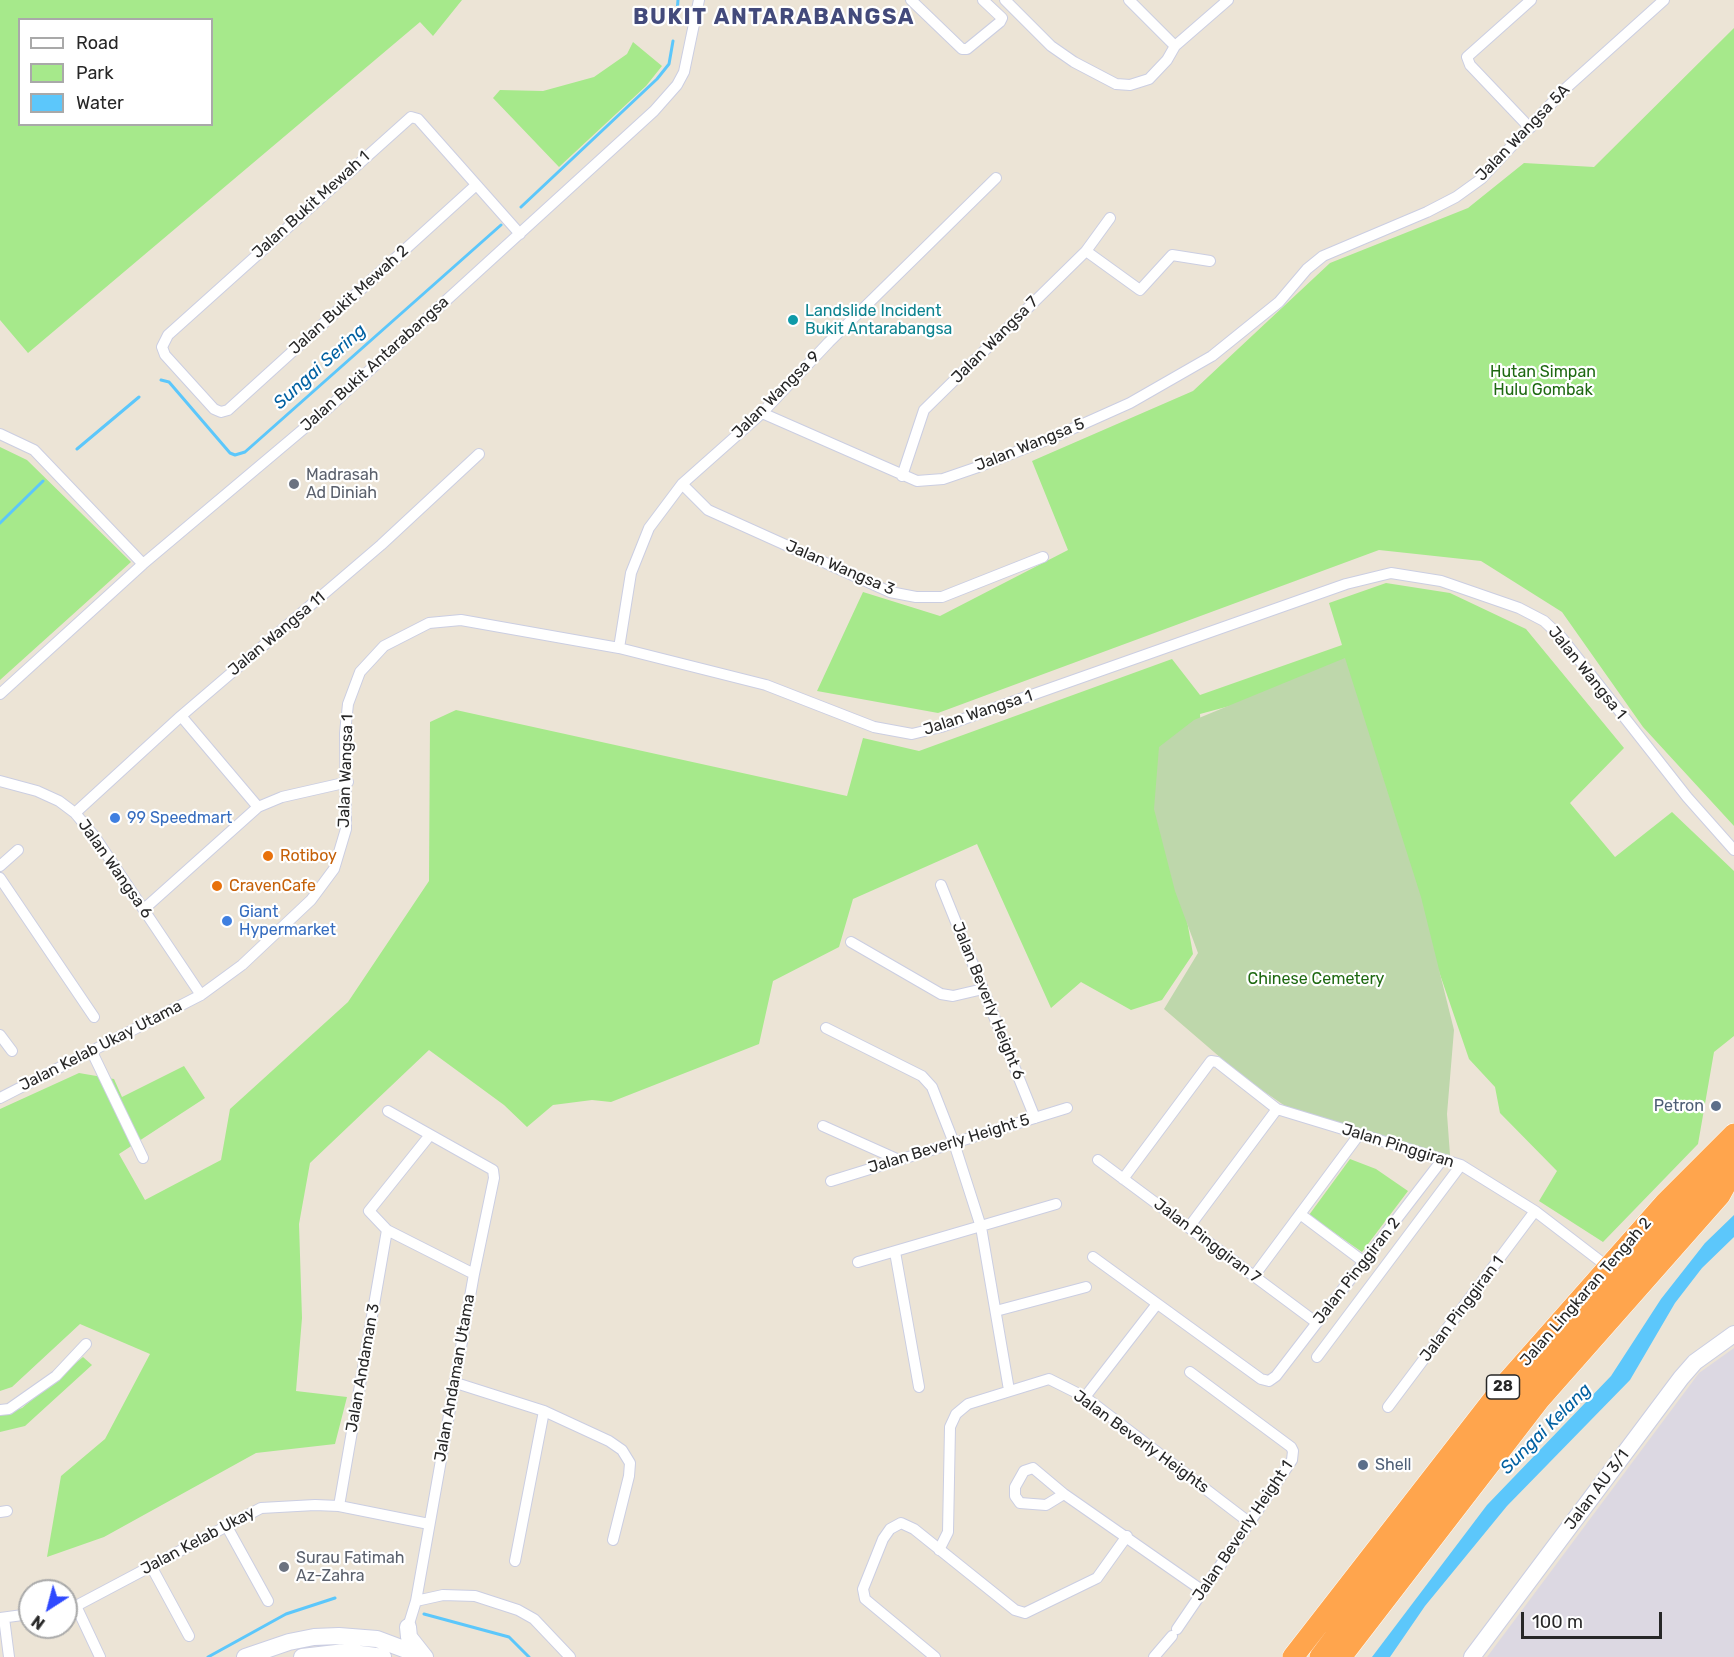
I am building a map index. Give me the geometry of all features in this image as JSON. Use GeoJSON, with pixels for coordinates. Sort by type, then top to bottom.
{"type":"FeatureCollection","features":[{"type":"Feature","properties":{"kind":"highway","name":"Jalan Lingkaran Tengah 2"},"geometry":{"type":"LineString","coordinates":[[1293,1657],[1506,1383],[1665,1203],[1734,1134]]}},
{"type":"Feature","properties":{"kind":"highway","name":"Jalan Lingkaran Tengah 2"},"geometry":{"type":"LineString","coordinates":[[1320,1657],[1520,1392],[1657,1237],[1733,1159]]}},
{"type":"Feature","properties":{"kind":"highway"},"geometry":{"type":"LineString","coordinates":[[1341,1657],[1539,1400],[1720,1195],[1731,1176],[1733,1159]]}},
{"type":"Feature","properties":{"kind":"main road","name":"Jalan AU 3/1"},"geometry":{"type":"LineString","coordinates":[[1472,1657],[1681,1378],[1695,1362],[1734,1334]]}},
{"type":"Feature","properties":{"kind":"main road"},"geometry":{"type":"LineString","coordinates":[[245,1657],[314,1637],[393,1638],[408,1627],[412,1643],[425,1657]]}},
{"type":"Feature","properties":{"kind":"main road"},"geometry":{"type":"LineString","coordinates":[[377,1639],[425,1657]]}},
{"type":"Feature","properties":{"kind":"main road"},"geometry":{"type":"LineString","coordinates":[[302,1657],[345,1652],[383,1657]]}},
{"type":"Feature","properties":{"kind":"street","name":"Jalan Bukit Antarabangsa"},"geometry":{"type":"LineString","coordinates":[[0,694],[143,564],[326,410],[623,140],[677,85],[684,72],[699,0]]}},
{"type":"Feature","properties":{"kind":"street"},"geometry":{"type":"LineString","coordinates":[[911,0],[962,49],[967,49],[1002,18],[983,0]]}},
{"type":"Feature","properties":{"kind":"street"},"geometry":{"type":"LineString","coordinates":[[1005,0],[1051,45],[1074,62],[1116,84],[1130,85],[1149,79],[1160,69],[1175,46],[1228,0]]}},
{"type":"Feature","properties":{"kind":"street"},"geometry":{"type":"LineString","coordinates":[[1129,0],[1175,46]]}},
{"type":"Feature","properties":{"kind":"street"},"geometry":{"type":"LineString","coordinates":[[1530,128],[1470,65],[1467,57],[1531,0]]}},
{"type":"Feature","properties":{"kind":"street","name":"Jalan Wangsa 5A"},"geometry":{"type":"LineString","coordinates":[[1279,302],[1297,279],[1323,256],[1456,197],[1481,179],[1601,54],[1664,0]]}},
{"type":"Feature","properties":{"kind":"street","name":"Jalan Bukit Mewah 1"},"geometry":{"type":"LineString","coordinates":[[221,412],[213,409],[165,355],[162,346],[168,334],[411,117],[418,118],[475,186],[520,234]]}},
{"type":"Feature","properties":{"kind":"street","name":"Jalan Wangsa 9"},"geometry":{"type":"LineString","coordinates":[[620,648],[631,573],[649,528],[682,484],[762,413],[829,342],[996,178]]}},
{"type":"Feature","properties":{"kind":"street","name":"Jalan Bukit Mewah 2"},"geometry":{"type":"LineString","coordinates":[[221,412],[228,410],[475,186]]}},
{"type":"Feature","properties":{"kind":"street","name":"Jalan Wangsa 7"},"geometry":{"type":"LineString","coordinates":[[902,476],[924,410],[1086,251],[1110,218]]}},
{"type":"Feature","properties":{"kind":"street"},"geometry":{"type":"LineString","coordinates":[[1086,251],[1140,290],[1172,255],[1210,261]]}},
{"type":"Feature","properties":{"kind":"street","name":"Jalan Wangsa 5"},"geometry":{"type":"LineString","coordinates":[[762,413],[902,476],[917,481],[942,479],[1054,437],[1131,403],[1212,356],[1279,302]]}},
{"type":"Feature","properties":{"kind":"street"},"geometry":{"type":"LineString","coordinates":[[0,434],[34,450],[143,564]]}},
{"type":"Feature","properties":{"kind":"street","name":"Jalan Wangsa 11"},"geometry":{"type":"LineString","coordinates":[[75,813],[181,716],[381,545],[479,454]]}},
{"type":"Feature","properties":{"kind":"street","name":"Jalan Wangsa 3"},"geometry":{"type":"LineString","coordinates":[[682,484],[708,510],[890,592],[916,597],[942,597],[1043,557]]}},
{"type":"Feature","properties":{"kind":"street","name":"Jalan Wangsa 1"},"geometry":{"type":"LineString","coordinates":[[201,995],[242,965],[292,920],[334,869],[346,830],[348,782],[345,733],[348,704],[360,672],[384,646],[429,623],[461,620],[481,622],[620,648],[766,685],[865,724],[894,733],[912,734],[941,727],[1347,584],[1391,573],[1442,581],[1519,608],[1544,621],[1563,638],[1687,797],[1734,850]]}},
{"type":"Feature","properties":{"kind":"street"},"geometry":{"type":"LineString","coordinates":[[181,716],[258,807]]}},
{"type":"Feature","properties":{"kind":"street","name":"Jalan Wangsa 6"},"geometry":{"type":"LineString","coordinates":[[0,780],[37,791],[59,801],[75,813],[96,837],[201,995]]}},
{"type":"Feature","properties":{"kind":"street"},"geometry":{"type":"LineString","coordinates":[[144,909],[258,807],[282,796],[348,782]]}},
{"type":"Feature","properties":{"kind":"street"},"geometry":{"type":"LineString","coordinates":[[0,866],[18,850]]}},
{"type":"Feature","properties":{"kind":"street"},"geometry":{"type":"LineString","coordinates":[[0,879],[94,1017]]}},
{"type":"Feature","properties":{"kind":"street","name":"Jalan Beverly Height 6"},"geometry":{"type":"LineString","coordinates":[[941,885],[1035,1118]]}},
{"type":"Feature","properties":{"kind":"street"},"geometry":{"type":"LineString","coordinates":[[851,942],[941,993],[953,996],[983,989]]}},
{"type":"Feature","properties":{"kind":"street","name":"Jalan Kelab Ukay Utama"},"geometry":{"type":"LineString","coordinates":[[0,1098],[201,995]]}},
{"type":"Feature","properties":{"kind":"street"},"geometry":{"type":"LineString","coordinates":[[826,1028],[922,1076],[932,1087],[954,1143],[981,1227],[1009,1390]]}},
{"type":"Feature","properties":{"kind":"street"},"geometry":{"type":"LineString","coordinates":[[0,1035],[12,1051]]}},
{"type":"Feature","properties":{"kind":"street"},"geometry":{"type":"LineString","coordinates":[[92,1052],[143,1158]]}},
{"type":"Feature","properties":{"kind":"street","name":"Jalan Pinggiran"},"geometry":{"type":"LineString","coordinates":[[1123,1179],[1210,1061],[1217,1062],[1277,1109],[1358,1136],[1461,1166],[1535,1211],[1608,1267]]}},
{"type":"Feature","properties":{"kind":"street","name":"Jalan Beverly Height 5"},"geometry":{"type":"LineString","coordinates":[[831,1181],[1067,1108]]}},
{"type":"Feature","properties":{"kind":"street"},"geometry":{"type":"LineString","coordinates":[[1189,1227],[1277,1109]]}},
{"type":"Feature","properties":{"kind":"street"},"geometry":{"type":"LineString","coordinates":[[388,1111],[493,1170],[474,1274]]}},
{"type":"Feature","properties":{"kind":"street"},"geometry":{"type":"LineString","coordinates":[[823,1126],[899,1160]]}},
{"type":"Feature","properties":{"kind":"street","name":"Jalan Andaman Utama"},"geometry":{"type":"LineString","coordinates":[[408,1627],[416,1601],[474,1274],[387,1230],[369,1211],[430,1135]]}},
{"type":"Feature","properties":{"kind":"street"},"geometry":{"type":"LineString","coordinates":[[1254,1276],[1358,1136]]}},
{"type":"Feature","properties":{"kind":"street","name":"Jalan Pinggiran 7"},"geometry":{"type":"LineString","coordinates":[[1098,1160],[1317,1323]]}},
{"type":"Feature","properties":{"kind":"street","name":"Jalan Pinggiran 2"},"geometry":{"type":"LineString","coordinates":[[1157,1304],[1261,1379],[1269,1381],[1276,1376],[1443,1160]]}},
{"type":"Feature","properties":{"kind":"street","name":"Jalan Pinggiran 2"},"geometry":{"type":"LineString","coordinates":[[1317,1357],[1461,1166]]}},
{"type":"Feature","properties":{"kind":"street"},"geometry":{"type":"LineString","coordinates":[[858,1262],[1056,1204]]}},
{"type":"Feature","properties":{"kind":"street","name":"Jalan Pinggiran 1"},"geometry":{"type":"LineString","coordinates":[[1388,1407],[1535,1211]]}},
{"type":"Feature","properties":{"kind":"street"},"geometry":{"type":"LineString","coordinates":[[1300,1214],[1364,1262]]}},
{"type":"Feature","properties":{"kind":"street","name":"Jalan Andaman 3"},"geometry":{"type":"LineString","coordinates":[[339,1506],[387,1230]]}},
{"type":"Feature","properties":{"kind":"street"},"geometry":{"type":"LineString","coordinates":[[895,1252],[919,1387]]}},
{"type":"Feature","properties":{"kind":"street"},"geometry":{"type":"LineString","coordinates":[[1085,1397],[1157,1304],[1093,1257]]}},
{"type":"Feature","properties":{"kind":"street"},"geometry":{"type":"LineString","coordinates":[[996,1311],[1086,1287]]}},
{"type":"Feature","properties":{"kind":"street"},"geometry":{"type":"LineString","coordinates":[[0,1410],[9,1408],[56,1376],[86,1344]]}},
{"type":"Feature","properties":{"kind":"street","name":"Jalan Beverly Height 1"},"geometry":{"type":"LineString","coordinates":[[1154,1657],[1174,1633],[1292,1460],[1291,1447],[1190,1371]]}},
{"type":"Feature","properties":{"kind":"street","name":"Jalan Beverly Heights"},"geometry":{"type":"LineString","coordinates":[[939,1550],[948,1532],[950,1427],[956,1414],[968,1404],[1049,1379],[1085,1397],[1250,1522]]}},
{"type":"Feature","properties":{"kind":"street"},"geometry":{"type":"LineString","coordinates":[[456,1383],[544,1411],[609,1441],[622,1450],[630,1464],[613,1540]]}},
{"type":"Feature","properties":{"kind":"street"},"geometry":{"type":"LineString","coordinates":[[515,1562],[544,1411]]}},
{"type":"Feature","properties":{"kind":"street"},"geometry":{"type":"LineString","coordinates":[[1064,1494],[1046,1505],[1020,1503],[1015,1496],[1015,1487],[1024,1471],[1033,1468],[1064,1494],[1203,1591]]}},
{"type":"Feature","properties":{"kind":"street","name":"Jalan Kelab Ukay"},"geometry":{"type":"LineString","coordinates":[[78,1603],[261,1508],[339,1506],[429,1524]]}},
{"type":"Feature","properties":{"kind":"street"},"geometry":{"type":"LineString","coordinates":[[935,1657],[874,1609],[865,1599],[863,1589],[883,1539],[890,1529],[900,1523],[914,1529],[1015,1610],[1025,1613],[1097,1578],[1127,1536]]}},
{"type":"Feature","properties":{"kind":"street"},"geometry":{"type":"LineString","coordinates":[[226,1525],[267,1601]]}},
{"type":"Feature","properties":{"kind":"street"},"geometry":{"type":"LineString","coordinates":[[151,1566],[189,1636]]}},
{"type":"Feature","properties":{"kind":"street"},"geometry":{"type":"LineString","coordinates":[[416,1601],[443,1595],[475,1596],[518,1610],[534,1619],[570,1657]]}},
{"type":"Feature","properties":{"kind":"street"},"geometry":{"type":"LineString","coordinates":[[9,1657],[2,1618],[18,1616]]}},
{"type":"Feature","properties":{"kind":"street"},"geometry":{"type":"LineString","coordinates":[[78,1619],[100,1657]]}},
{"type":"Feature","properties":{"kind":"shaded area"},"geometry":{"type":"Polygon","coordinates":[[[1734,1348],[1734,1657],[1487,1657],[1699,1373],[1734,1348]]]}},
{"type":"Feature","properties":{"kind":"green space"},"geometry":{"type":"Polygon","coordinates":[[[0,0],[462,0],[433,36],[420,22],[28,353],[0,320],[0,0]]]}},
{"type":"Feature","properties":{"kind":"green space","name":"Hutan Simpan Hulu Gombak"},"geometry":{"type":"Polygon","coordinates":[[[1734,28],[1734,826],[1643,727],[1562,612],[1481,561],[1379,550],[938,713],[817,691],[863,592],[940,616],[1068,550],[1032,461],[1193,391],[1330,263],[1468,208],[1524,163],[1594,167],[1734,28]]]}},
{"type":"Feature","properties":{"kind":"green space"},"geometry":{"type":"Polygon","coordinates":[[[633,42],[662,66],[646,86],[559,167],[493,98],[500,90],[543,91],[594,77],[627,54],[633,42]]]}},
{"type":"Feature","properties":{"kind":"green space"},"geometry":{"type":"Polygon","coordinates":[[[0,447],[27,460],[131,562],[0,680],[0,447]]]}},
{"type":"Feature","properties":{"kind":"green space"},"geometry":{"type":"Polygon","coordinates":[[[1386,583],[1450,593],[1526,629],[1624,748],[1570,803],[1615,857],[1672,812],[1734,871],[1734,1036],[1714,1052],[1698,1144],[1603,1242],[1539,1201],[1557,1171],[1500,1113],[1495,1087],[1469,1059],[1410,887],[1330,679],[1200,714],[1201,733],[1175,854],[1193,954],[1162,1000],[1131,1010],[1081,982],[1051,1008],[977,844],[853,899],[839,947],[773,981],[759,1044],[611,1102],[592,1100],[553,1105],[527,1127],[504,1105],[429,1050],[310,1163],[299,1224],[302,1318],[296,1391],[347,1397],[335,1444],[256,1453],[104,1537],[47,1557],[61,1476],[105,1439],[150,1354],[80,1324],[12,1387],[0,1391],[0,1109],[79,1073],[114,1079],[122,1097],[184,1066],[205,1098],[119,1154],[145,1200],[221,1160],[230,1109],[348,1002],[429,881],[430,722],[456,710],[847,796],[863,738],[919,751],[1172,659],[1200,695],[1342,645],[1329,603],[1386,583]]]}},
{"type":"Feature","properties":{"kind":"green space","name":"Chinese Cemetery"},"geometry":{"type":"Polygon","coordinates":[[[1345,658],[1421,897],[1454,1030],[1447,1114],[1450,1155],[1349,1130],[1288,1108],[1243,1077],[1164,1009],[1198,953],[1175,891],[1154,809],[1159,747],[1194,720],[1345,658]]]}},
{"type":"Feature","properties":{"kind":"green space"},"geometry":{"type":"Polygon","coordinates":[[[1350,1159],[1376,1169],[1408,1191],[1362,1252],[1309,1215],[1350,1159]]]}},
{"type":"Feature","properties":{"kind":"green space"},"geometry":{"type":"Polygon","coordinates":[[[83,1357],[92,1365],[25,1426],[0,1432],[0,1415],[22,1408],[83,1357]]]}},
{"type":"Feature","properties":{"kind":"water"},"geometry":{"type":"Polygon","coordinates":[[[1734,1215],[1734,1237],[1702,1268],[1675,1303],[1630,1380],[1507,1506],[1425,1606],[1390,1657],[1372,1657],[1487,1505],[1611,1376],[1661,1299],[1705,1243],[1734,1215]]]}},
{"type":"Feature","properties":{"kind":"waterway","name":"Sungai Sering"},"geometry":{"type":"LineString","coordinates":[[677,13],[678,0]]}},
{"type":"Feature","properties":{"kind":"waterway","name":"Sungai Sering"},"geometry":{"type":"LineString","coordinates":[[521,207],[657,79],[669,64],[673,41]]}},
{"type":"Feature","properties":{"kind":"waterway","name":"Sungai Sering"},"geometry":{"type":"LineString","coordinates":[[161,380],[169,382],[230,453],[235,455],[245,452],[501,225]]}},
{"type":"Feature","properties":{"kind":"waterway","name":"Sungai Sering"},"geometry":{"type":"LineString","coordinates":[[77,449],[139,397]]}},
{"type":"Feature","properties":{"kind":"waterway","name":"Sungai Sering"},"geometry":{"type":"LineString","coordinates":[[0,523],[43,481]]}},
{"type":"Feature","properties":{"kind":"waterway","name":"Sungai Sering"},"geometry":{"type":"LineString","coordinates":[[208,1657],[286,1614],[335,1598]]}},
{"type":"Feature","properties":{"kind":"waterway","name":"Sungai Sering"},"geometry":{"type":"LineString","coordinates":[[424,1614],[509,1637],[529,1657]]}},
{"type":"Feature","properties":{"kind":"place","name":"Landslide Incident Bukit Antarabangsa"},"geometry":{"type":"Point","coordinates":[793,320]}},
{"type":"Feature","properties":{"kind":"place","name":"Madrasah Ad Diniah"},"geometry":{"type":"Point","coordinates":[294,484]}},
{"type":"Feature","properties":{"kind":"place","name":"99 Speedmart"},"geometry":{"type":"Point","coordinates":[115,818]}},
{"type":"Feature","properties":{"kind":"place","name":"Rotiboy"},"geometry":{"type":"Point","coordinates":[268,856]}},
{"type":"Feature","properties":{"kind":"place","name":"CravenCafe"},"geometry":{"type":"Point","coordinates":[217,886]}},
{"type":"Feature","properties":{"kind":"place","name":"Giant Hypermarket"},"geometry":{"type":"Point","coordinates":[227,921]}},
{"type":"Feature","properties":{"kind":"place","name":"Petron"},"geometry":{"type":"Point","coordinates":[1716,1106]}},
{"type":"Feature","properties":{"kind":"place","name":"Shell"},"geometry":{"type":"Point","coordinates":[1363,1465]}},
{"type":"Feature","properties":{"kind":"place","name":"Surau Fatimah Az-Zahra"},"geometry":{"type":"Point","coordinates":[284,1567]}},
{"type":"Feature","properties":{"kind":"district","name":"BUKIT ANTARABANGSA"},"geometry":{"type":"Point","coordinates":[774,18]}},
{"type":"Feature","properties":{"kind":"water label","name":"Sungai Kelang"},"geometry":{"type":"Point","coordinates":[1546,1429]}}]}
